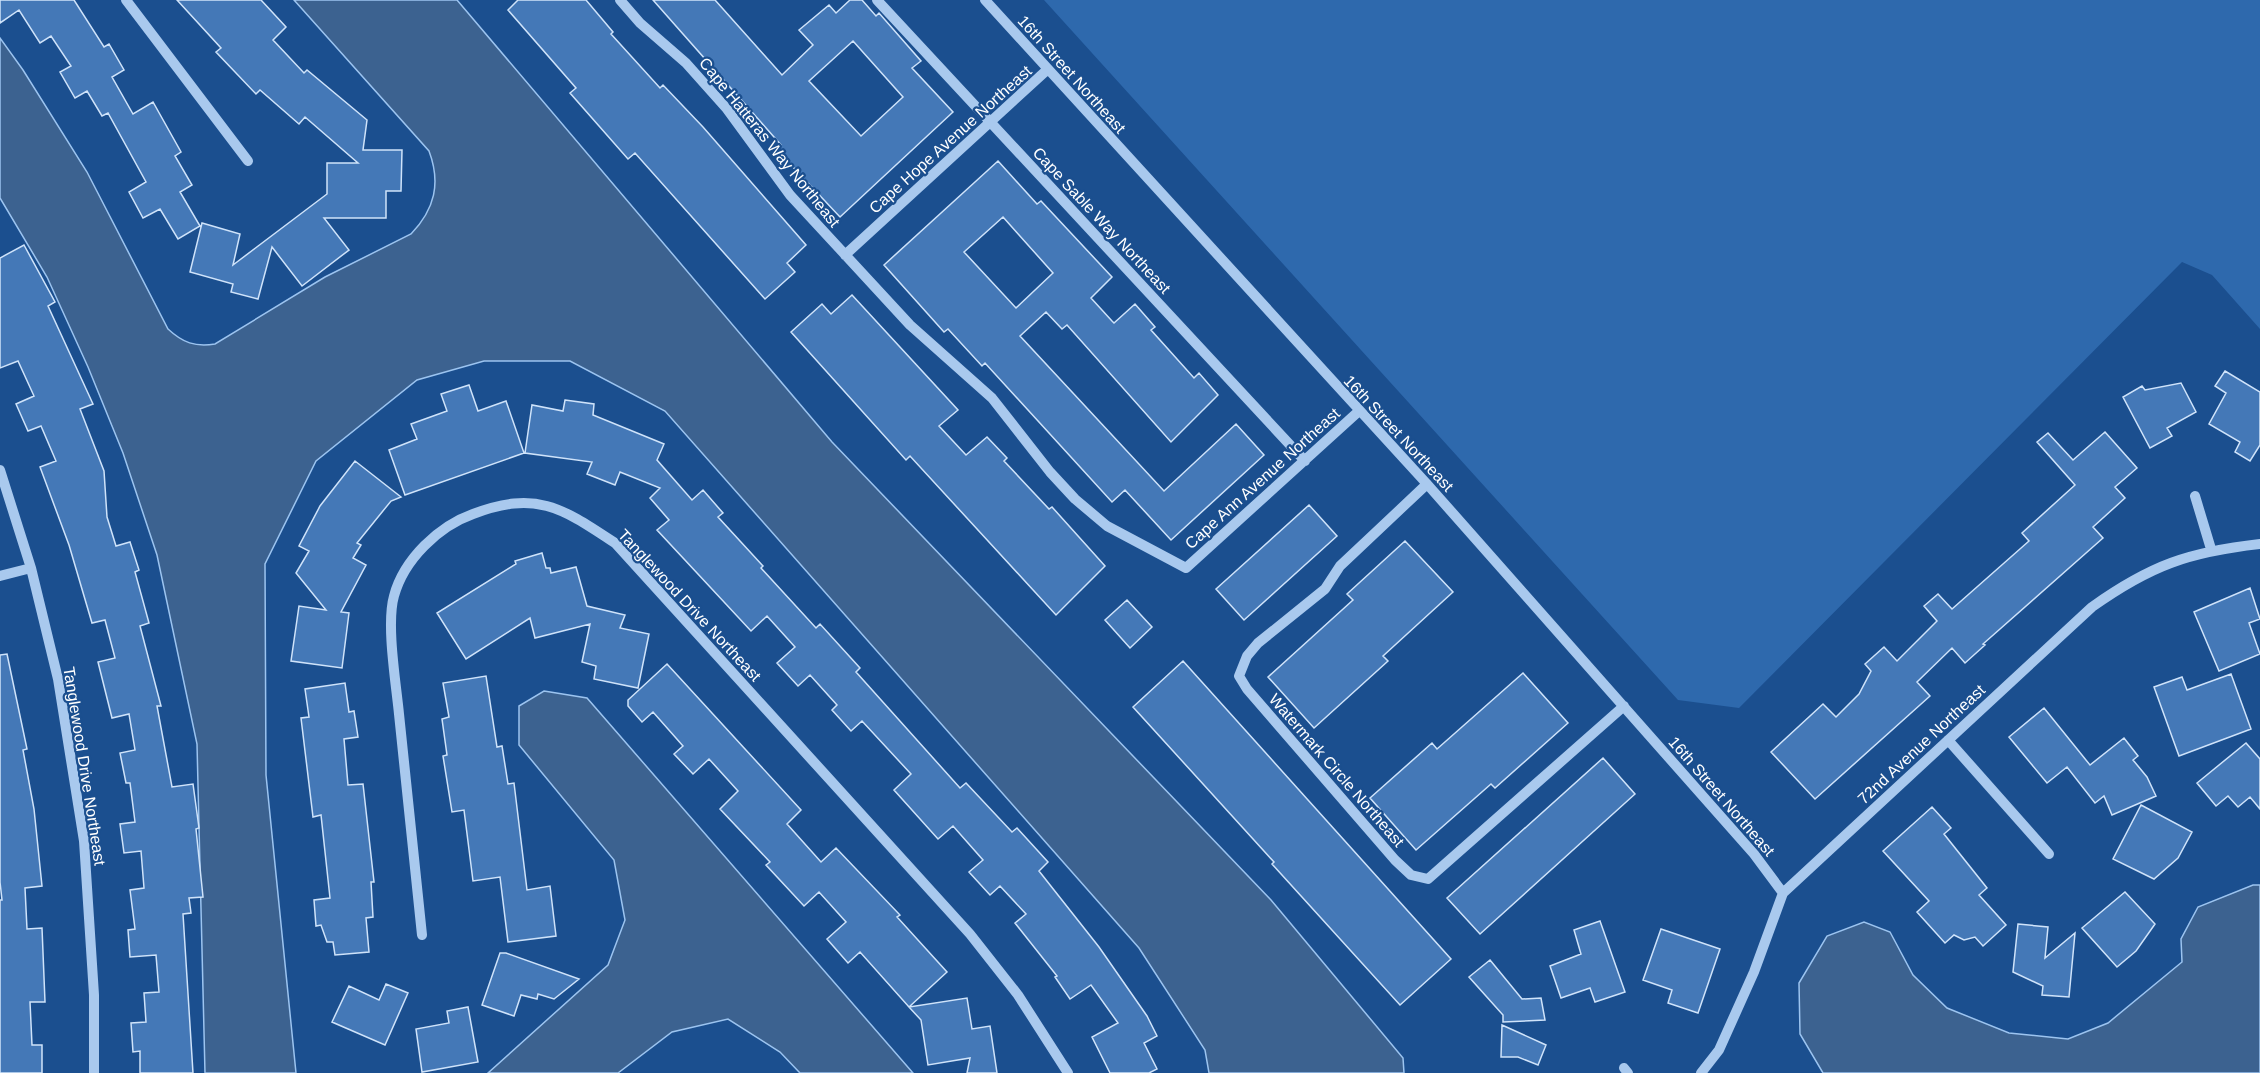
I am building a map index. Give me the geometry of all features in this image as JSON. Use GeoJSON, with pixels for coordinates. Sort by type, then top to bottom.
{"type":"FeatureCollection","features":[{"type":"Feature","properties":{"kind":"street"},"geometry":{"type":"LineString","coordinates":[[126,0],[248,161]]}},
{"type":"Feature","properties":{"kind":"street","name":"Cape Hatteras Way Northeast"},"geometry":{"type":"LineString","coordinates":[[620,0],[640,23],[686,63],[727,109],[790,195],[910,325],[992,398],[1050,472],[1075,499],[1107,526],[1186,568]]}},
{"type":"Feature","properties":{"kind":"street","name":"Cape Sable Way Northeast"},"geometry":{"type":"LineString","coordinates":[[877,0],[1305,461]]}},
{"type":"Feature","properties":{"kind":"street","name":"16th Street Northeast"},"geometry":{"type":"LineString","coordinates":[[985,0],[1427,484],[1754,854],[1783,893]]}},
{"type":"Feature","properties":{"kind":"street","name":"Cape Hope Avenue Northeast"},"geometry":{"type":"LineString","coordinates":[[845,255],[1048,69]]}},
{"type":"Feature","properties":{"kind":"street","name":"Cape Ann Avenue Northeast"},"geometry":{"type":"LineString","coordinates":[[1186,568],[1359,411]]}},
{"type":"Feature","properties":{"kind":"street","name":"Tanglewood Drive Northeast"},"geometry":{"type":"LineString","coordinates":[[0,470],[31,568],[58,679],[84,841],[94,995],[94,1073]]}},
{"type":"Feature","properties":{"kind":"street","name":"Watermark Circle Northeast"},"geometry":{"type":"LineString","coordinates":[[1427,484],[1340,566],[1325,589],[1258,643],[1247,656],[1239,676],[1395,860],[1411,875],[1428,879],[1624,706]]}},
{"type":"Feature","properties":{"kind":"street"},"geometry":{"type":"LineString","coordinates":[[2194,496],[2211,549]]}},
{"type":"Feature","properties":{"kind":"street","name":"Tanglewood Drive Northeast"},"geometry":{"type":"LineString","coordinates":[[422,935],[392,649],[394,596],[410,564],[433,537],[462,518],[500,504],[534,501],[573,515],[615,543],[970,934],[1018,995],[1068,1073]]}},
{"type":"Feature","properties":{"kind":"street","name":"72nd Avenue Northeast"},"geometry":{"type":"LineString","coordinates":[[1701,1073],[1719,1050],[1728,1031],[1754,972],[1783,893],[2092,607],[2130,580],[2174,561],[2211,549],[2260,544]]}},
{"type":"Feature","properties":{"kind":"street"},"geometry":{"type":"LineString","coordinates":[[0,576],[31,568]]}},
{"type":"Feature","properties":{"kind":"street"},"geometry":{"type":"LineString","coordinates":[[1948,740],[2049,854]]}},
{"type":"Feature","properties":{"kind":"shaded area"},"geometry":{"type":"Polygon","coordinates":[[[294,0],[457,0],[832,442],[1271,900],[1403,1058],[1404,1073],[1209,1073],[1205,1050],[1139,948],[665,411],[570,361],[484,361],[417,380],[316,461],[265,564],[266,775],[296,1073],[205,1073],[197,744],[157,555],[123,453],[88,367],[47,277],[0,198],[0,38],[23,70],[87,172],[168,329],[190,343],[215,344],[325,277],[411,234],[426,215],[434,195],[435,174],[429,151],[294,0]]]}},
{"type":"Feature","properties":{"kind":"shaded area"},"geometry":{"type":"Polygon","coordinates":[[[1044,0],[2260,0],[2260,329],[2212,275],[2182,262],[1739,708],[1678,700],[1044,0]]]}},
{"type":"Feature","properties":{"kind":"shaded area"},"geometry":{"type":"Polygon","coordinates":[[[544,691],[587,698],[913,1073],[800,1073],[780,1052],[728,1019],[672,1032],[618,1073],[488,1073],[608,965],[625,920],[614,860],[519,745],[519,706],[544,691]]]}},
{"type":"Feature","properties":{"kind":"shaded area"},"geometry":{"type":"Polygon","coordinates":[[[2253,885],[2260,885],[2260,1073],[1823,1073],[1800,1034],[1799,983],[1827,936],[1864,922],[1890,932],[1913,975],[1947,1008],[2009,1033],[2068,1039],[2108,1023],[2182,962],[2181,939],[2198,907],[2253,885]]]}},
{"type":"Feature","properties":{"kind":"building"},"geometry":{"type":"Polygon","coordinates":[[[0,0],[74,0],[104,47],[109,44],[124,70],[112,77],[133,114],[153,102],[181,152],[175,156],[192,185],[180,192],[200,226],[178,239],[160,209],[143,218],[129,192],[146,182],[108,113],[102,116],[87,91],[75,98],[60,72],[71,66],[51,36],[40,43],[19,10],[0,23],[0,0]]]}},
{"type":"Feature","properties":{"kind":"building"},"geometry":{"type":"Polygon","coordinates":[[[177,0],[261,0],[286,27],[273,40],[304,73],[307,70],[367,120],[363,150],[402,150],[401,191],[386,191],[386,218],[324,218],[349,250],[302,286],[272,247],[258,299],[231,292],[233,284],[190,272],[202,223],[240,234],[233,265],[327,194],[327,163],[358,163],[305,117],[299,124],[260,90],[256,94],[216,52],[221,48],[177,0]]]}},
{"type":"Feature","properties":{"kind":"building"},"geometry":{"type":"Polygon","coordinates":[[[518,0],[586,0],[613,32],[611,34],[660,88],[663,85],[703,127],[806,245],[787,263],[795,272],[765,299],[635,153],[628,159],[570,93],[576,88],[508,10],[518,0]]]}},
{"type":"Feature","properties":{"kind":"building"},"geometry":{"type":"Polygon","coordinates":[[[653,0],[715,0],[782,75],[813,45],[799,30],[829,5],[836,13],[850,0],[862,0],[876,16],[879,13],[921,61],[912,68],[953,112],[840,217],[776,149],[781,145],[653,0]],[[853,41],[809,81],[861,136],[903,97],[853,41]]]}},
{"type":"Feature","properties":{"kind":"building"},"geometry":{"type":"Polygon","coordinates":[[[998,161],[1037,204],[1041,201],[1112,277],[1091,298],[1112,321],[1114,323],[1135,304],[1155,327],[1151,330],[1194,378],[1199,373],[1218,395],[1171,442],[1067,325],[1062,329],[1046,312],[1020,336],[1164,491],[1236,424],[1264,455],[1171,540],[1125,490],[1112,502],[985,363],[982,366],[948,329],[944,332],[884,265],[998,161]],[[1003,217],[964,252],[1016,308],[1053,273],[1003,217]]]}},
{"type":"Feature","properties":{"kind":"building"},"geometry":{"type":"Polygon","coordinates":[[[24,245],[55,302],[48,306],[93,404],[80,409],[104,471],[107,517],[116,546],[130,542],[139,570],[135,572],[149,623],[140,626],[161,706],[157,706],[172,787],[193,784],[199,828],[196,829],[203,897],[189,898],[191,913],[183,914],[193,1073],[140,1073],[140,1051],[133,1052],[131,1023],[146,1022],[144,993],[159,992],[156,955],[130,957],[128,930],[135,929],[130,890],[144,888],[141,851],[124,853],[120,824],[135,822],[130,783],[126,783],[120,753],[135,750],[129,714],[112,718],[98,662],[115,658],[105,620],[92,623],[69,545],[40,467],[56,461],[41,426],[28,431],[16,404],[34,396],[18,361],[0,368],[0,258],[24,245]]]}},
{"type":"Feature","properties":{"kind":"building"},"geometry":{"type":"Polygon","coordinates":[[[852,295],[958,410],[939,426],[966,455],[987,437],[1007,458],[1004,461],[1049,509],[1052,507],[1105,566],[1056,615],[910,456],[906,460],[791,332],[822,304],[831,314],[852,295]]]}},
{"type":"Feature","properties":{"kind":"building"},"geometry":{"type":"Polygon","coordinates":[[[2225,371],[2260,392],[2260,445],[2250,461],[2235,452],[2240,442],[2209,424],[2226,393],[2215,386],[2225,371]]]}},
{"type":"Feature","properties":{"kind":"building"},"geometry":{"type":"Polygon","coordinates":[[[2181,383],[2196,412],[2167,428],[2172,436],[2150,448],[2123,397],[2142,386],[2145,390],[2181,383]]]}},
{"type":"Feature","properties":{"kind":"building"},"geometry":{"type":"Polygon","coordinates":[[[469,385],[478,411],[506,401],[524,453],[405,495],[389,450],[417,439],[411,424],[447,411],[441,394],[469,385]]]}},
{"type":"Feature","properties":{"kind":"building"},"geometry":{"type":"Polygon","coordinates":[[[565,400],[594,404],[593,415],[664,444],[657,460],[692,500],[703,490],[723,513],[718,517],[763,566],[761,568],[816,628],[820,624],[860,668],[856,672],[960,788],[966,783],[1012,832],[1017,828],[1048,862],[1039,871],[1099,947],[1147,1016],[1157,1036],[1144,1043],[1157,1069],[1149,1073],[1110,1073],[1092,1037],[1118,1023],[1091,985],[1070,999],[1055,977],[1057,976],[1015,923],[1026,914],[1000,886],[990,895],[969,872],[983,860],[953,826],[938,839],[894,790],[911,774],[862,721],[851,731],[832,710],[837,705],[810,675],[798,686],[777,663],[795,647],[767,616],[751,631],[657,530],[669,520],[650,498],[660,488],[620,472],[615,485],[587,474],[592,462],[525,453],[532,405],[563,411],[565,400]]]}},
{"type":"Feature","properties":{"kind":"building"},"geometry":{"type":"Polygon","coordinates":[[[2105,432],[2137,468],[2115,487],[2125,498],[2093,527],[2103,538],[1983,644],[1985,645],[1965,663],[1952,648],[1917,682],[1930,696],[1815,799],[1771,752],[1823,704],[1836,717],[1859,694],[1871,671],[1865,664],[1884,647],[1897,661],[1937,621],[1924,606],[1938,594],[1952,609],[2029,541],[2022,533],[2075,485],[2037,442],[2048,433],[2073,460],[2105,432]]]}},
{"type":"Feature","properties":{"kind":"building"},"geometry":{"type":"Polygon","coordinates":[[[355,461],[401,497],[391,501],[357,543],[361,545],[353,558],[366,565],[341,612],[349,613],[342,668],[291,661],[299,606],[326,610],[296,573],[309,551],[299,546],[320,506],[355,461]]]}},
{"type":"Feature","properties":{"kind":"building"},"geometry":{"type":"Polygon","coordinates":[[[1309,505],[1337,536],[1244,620],[1216,589],[1309,505]]]}},
{"type":"Feature","properties":{"kind":"building"},"geometry":{"type":"Polygon","coordinates":[[[1405,541],[1453,592],[1383,656],[1388,661],[1314,728],[1268,677],[1353,600],[1347,594],[1405,541]]]}},
{"type":"Feature","properties":{"kind":"building"},"geometry":{"type":"Polygon","coordinates":[[[542,553],[546,568],[550,568],[551,573],[576,567],[587,606],[625,615],[620,628],[649,634],[638,688],[594,679],[596,666],[582,662],[590,624],[535,638],[530,618],[466,659],[437,613],[516,564],[515,561],[542,553]]]}},
{"type":"Feature","properties":{"kind":"building"},"geometry":{"type":"Polygon","coordinates":[[[2250,588],[2260,619],[2249,623],[2260,654],[2219,671],[2194,612],[2250,588]]]}},
{"type":"Feature","properties":{"kind":"building"},"geometry":{"type":"Polygon","coordinates":[[[1127,600],[1152,627],[1130,648],[1105,620],[1127,600]]]}},
{"type":"Feature","properties":{"kind":"building"},"geometry":{"type":"Polygon","coordinates":[[[7,654],[27,749],[23,750],[34,809],[42,886],[25,888],[27,929],[42,928],[45,1002],[30,1002],[32,1045],[42,1045],[42,1073],[0,1073],[0,900],[2,900],[0,882],[0,655],[7,654]]]}},
{"type":"Feature","properties":{"kind":"building"},"geometry":{"type":"Polygon","coordinates":[[[1183,661],[1451,959],[1400,1005],[1133,707],[1183,661]]]}},
{"type":"Feature","properties":{"kind":"building"},"geometry":{"type":"Polygon","coordinates":[[[667,664],[801,810],[787,824],[821,862],[836,848],[900,915],[897,917],[947,972],[909,1007],[860,952],[848,963],[827,939],[846,922],[819,892],[804,906],[766,865],[770,862],[720,809],[738,791],[709,759],[693,774],[674,754],[683,746],[653,712],[642,722],[628,706],[628,700],[667,664]]]}},
{"type":"Feature","properties":{"kind":"building"},"geometry":{"type":"Polygon","coordinates":[[[1523,673],[1568,723],[1495,788],[1491,784],[1416,850],[1370,798],[1432,743],[1437,749],[1523,673]]]}},
{"type":"Feature","properties":{"kind":"building"},"geometry":{"type":"Polygon","coordinates":[[[2231,674],[2251,729],[2179,756],[2154,687],[2182,677],[2187,690],[2231,674]]]}},
{"type":"Feature","properties":{"kind":"building"},"geometry":{"type":"Polygon","coordinates":[[[486,676],[497,747],[502,746],[508,784],[514,783],[527,890],[550,886],[556,936],[508,942],[500,877],[473,881],[464,810],[452,812],[443,756],[447,755],[442,719],[449,717],[443,683],[486,676]]]}},
{"type":"Feature","properties":{"kind":"building"},"geometry":{"type":"Polygon","coordinates":[[[345,683],[349,712],[354,711],[358,737],[344,739],[348,785],[363,784],[374,882],[371,882],[373,917],[366,918],[369,952],[335,955],[333,942],[327,942],[321,925],[316,926],[314,900],[330,898],[321,815],[313,817],[301,718],[309,717],[305,689],[345,683]]]}},
{"type":"Feature","properties":{"kind":"building"},"geometry":{"type":"Polygon","coordinates":[[[2044,708],[2090,765],[2124,738],[2138,756],[2133,760],[2147,777],[2156,796],[2112,815],[2104,796],[2095,803],[2067,767],[2047,783],[2009,737],[2044,708]]]}},
{"type":"Feature","properties":{"kind":"building"},"geometry":{"type":"Polygon","coordinates":[[[2246,743],[2260,759],[2260,809],[2250,797],[2238,807],[2228,796],[2216,806],[2197,783],[2246,743]]]}},
{"type":"Feature","properties":{"kind":"building"},"geometry":{"type":"Polygon","coordinates":[[[1603,758],[1635,794],[1480,934],[1447,898],[1603,758]]]}},
{"type":"Feature","properties":{"kind":"building"},"geometry":{"type":"Polygon","coordinates":[[[2141,805],[2192,832],[2178,858],[2154,879],[2113,859],[2141,805]]]}},
{"type":"Feature","properties":{"kind":"building"},"geometry":{"type":"Polygon","coordinates":[[[1932,807],[1951,828],[1944,834],[1987,888],[1979,895],[2006,925],[1983,946],[1975,937],[1964,940],[1954,935],[1945,943],[1917,912],[1929,901],[1883,851],[1932,807]]]}},
{"type":"Feature","properties":{"kind":"building"},"geometry":{"type":"Polygon","coordinates":[[[2125,892],[2155,924],[2136,951],[2117,967],[2082,928],[2125,892]]]}},
{"type":"Feature","properties":{"kind":"building"},"geometry":{"type":"Polygon","coordinates":[[[1600,921],[1625,992],[1595,1002],[1590,988],[1561,998],[1550,966],[1581,954],[1574,930],[1600,921]]]}},
{"type":"Feature","properties":{"kind":"building"},"geometry":{"type":"Polygon","coordinates":[[[2018,924],[2048,927],[2045,958],[2075,933],[2069,997],[2042,995],[2043,986],[2013,972],[2018,924]]]}},
{"type":"Feature","properties":{"kind":"building"},"geometry":{"type":"Polygon","coordinates":[[[1661,929],[1720,949],[1698,1013],[1668,1003],[1672,990],[1643,980],[1661,929]]]}},
{"type":"Feature","properties":{"kind":"building"},"geometry":{"type":"Polygon","coordinates":[[[500,953],[506,953],[579,979],[554,999],[538,994],[537,999],[521,995],[514,1016],[482,1005],[500,953]]]}},
{"type":"Feature","properties":{"kind":"building"},"geometry":{"type":"Polygon","coordinates":[[[1490,960],[1522,999],[1541,998],[1545,1020],[1503,1022],[1503,1015],[1469,977],[1490,960]]]}},
{"type":"Feature","properties":{"kind":"building"},"geometry":{"type":"Polygon","coordinates":[[[386,984],[408,993],[385,1045],[332,1022],[349,986],[379,1000],[386,984]]]}},
{"type":"Feature","properties":{"kind":"building"},"geometry":{"type":"Polygon","coordinates":[[[967,998],[972,1029],[990,1026],[997,1073],[967,1073],[970,1058],[928,1065],[921,1020],[909,1007],[967,998]]]}},
{"type":"Feature","properties":{"kind":"building"},"geometry":{"type":"Polygon","coordinates":[[[468,1007],[478,1062],[422,1072],[416,1029],[449,1023],[447,1011],[468,1007]]]}},
{"type":"Feature","properties":{"kind":"building"},"geometry":{"type":"Polygon","coordinates":[[[1502,1025],[1546,1045],[1538,1065],[1518,1057],[1501,1057],[1502,1025]]]}}]}
